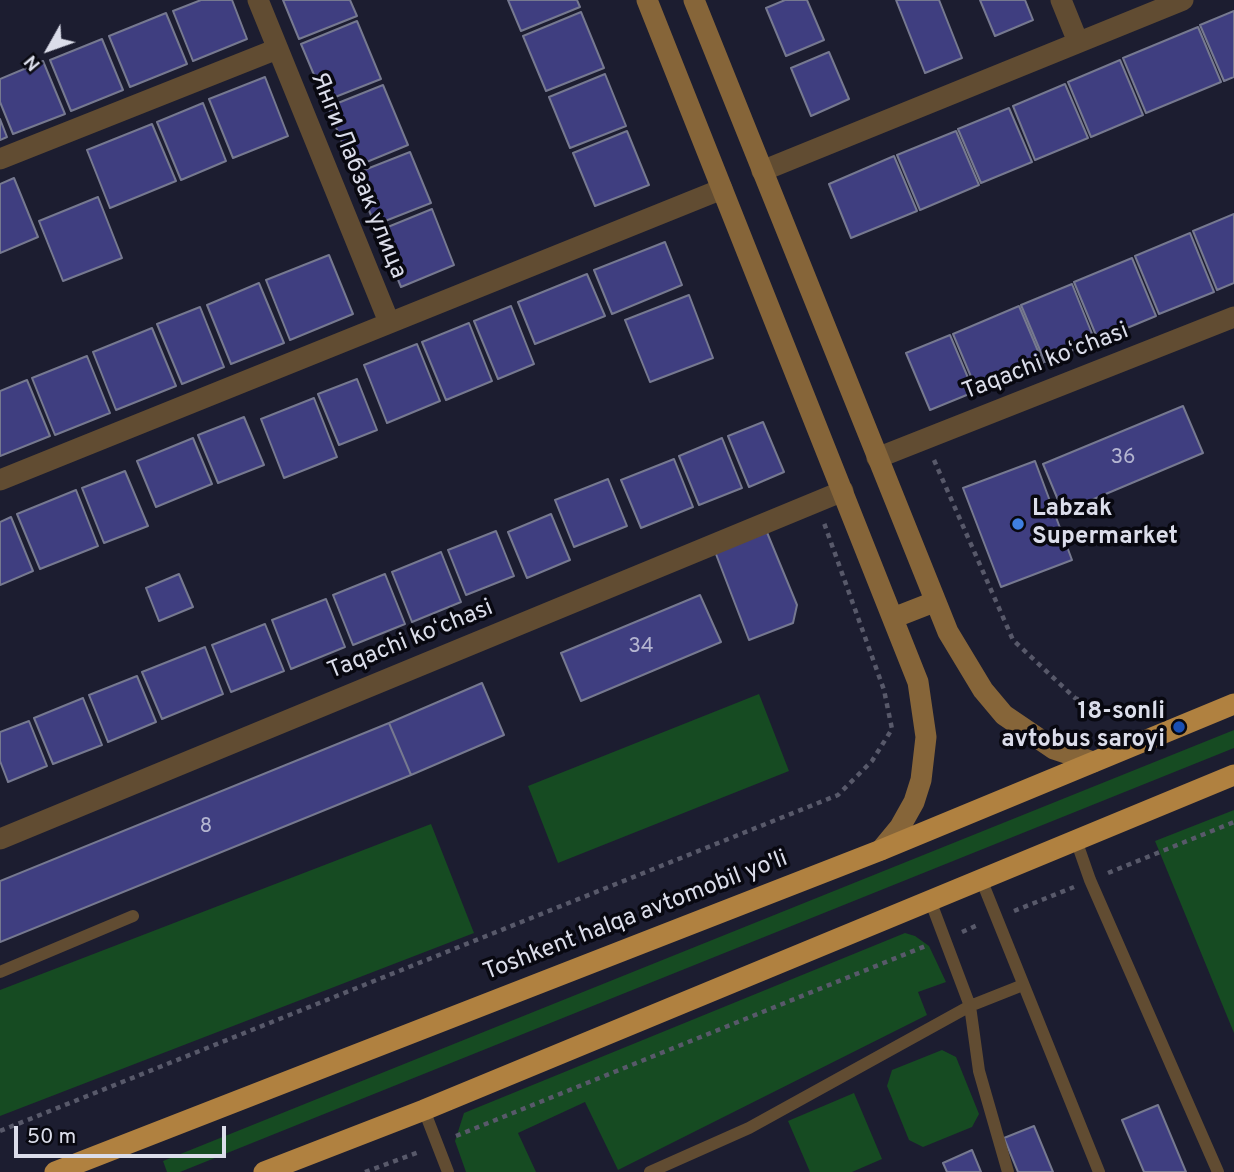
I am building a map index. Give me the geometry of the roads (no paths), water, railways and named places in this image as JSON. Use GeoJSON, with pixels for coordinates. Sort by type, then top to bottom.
{"type":"FeatureCollection","features":[{"type":"Feature","properties":{"kind":"highway","name":"Toshkent halqa avtomobil yo'li"},"geometry":{"type":"LineString","coordinates":[[55,1172],[102,1163],[881,850],[1234,704]]}},
{"type":"Feature","properties":{"kind":"highway"},"geometry":{"type":"LineString","coordinates":[[264,1172],[424,1110],[1234,775]]}},
{"type":"Feature","properties":{"kind":"main road"},"geometry":{"type":"LineString","coordinates":[[647,0],[918,682],[925,711],[926,758],[914,802],[900,827],[881,850]]}},
{"type":"Feature","properties":{"kind":"main road"},"geometry":{"type":"LineString","coordinates":[[694,0],[934,602],[964,661],[1004,715],[1054,749],[1093,762]]}},
{"type":"Feature","properties":{"kind":"main road"},"geometry":{"type":"LineString","coordinates":[[893,618],[934,602]]}},
{"type":"Feature","properties":{"kind":"street","name":"Янги Лабзак улица"},"geometry":{"type":"LineString","coordinates":[[258,0],[389,322]]}},
{"type":"Feature","properties":{"kind":"street"},"geometry":{"type":"LineString","coordinates":[[1061,0],[1077,42]]}},
{"type":"Feature","properties":{"kind":"street"},"geometry":{"type":"LineString","coordinates":[[762,171],[1183,0]]}},
{"type":"Feature","properties":{"kind":"street"},"geometry":{"type":"LineString","coordinates":[[0,159],[277,49]]}},
{"type":"Feature","properties":{"kind":"street"},"geometry":{"type":"LineString","coordinates":[[0,480],[722,189]]}},
{"type":"Feature","properties":{"kind":"street","name":"Taqachi koʻchasi"},"geometry":{"type":"LineString","coordinates":[[877,458],[1234,317]]}},
{"type":"Feature","properties":{"kind":"street","name":"Taqachi koʻchasi"},"geometry":{"type":"LineString","coordinates":[[0,839],[843,491]]}},
{"type":"Feature","properties":{"kind":"lane"},"geometry":{"type":"LineString","coordinates":[[1076,840],[1090,880],[1219,1172]]}},
{"type":"Feature","properties":{"kind":"lane"},"geometry":{"type":"LineString","coordinates":[[981,879],[1099,1172]]}},
{"type":"Feature","properties":{"kind":"lane"},"geometry":{"type":"LineString","coordinates":[[930,900],[970,1006],[979,1071],[1008,1172]]}},
{"type":"Feature","properties":{"kind":"lane"},"geometry":{"type":"LineString","coordinates":[[0,972],[133,916]]}},
{"type":"Feature","properties":{"kind":"lane"},"geometry":{"type":"LineString","coordinates":[[650,1172],[749,1128],[970,1006],[1023,985]]}},
{"type":"Feature","properties":{"kind":"lane"},"geometry":{"type":"LineString","coordinates":[[424,1110],[448,1172]]}},
{"type":"Feature","properties":{"kind":"place","name":"Labzak Supermarket"},"geometry":{"type":"Point","coordinates":[1018,524]}},
{"type":"Feature","properties":{"kind":"place","name":"18-sonli avtobus saroyi"},"geometry":{"type":"Point","coordinates":[1179,727]}}]}
